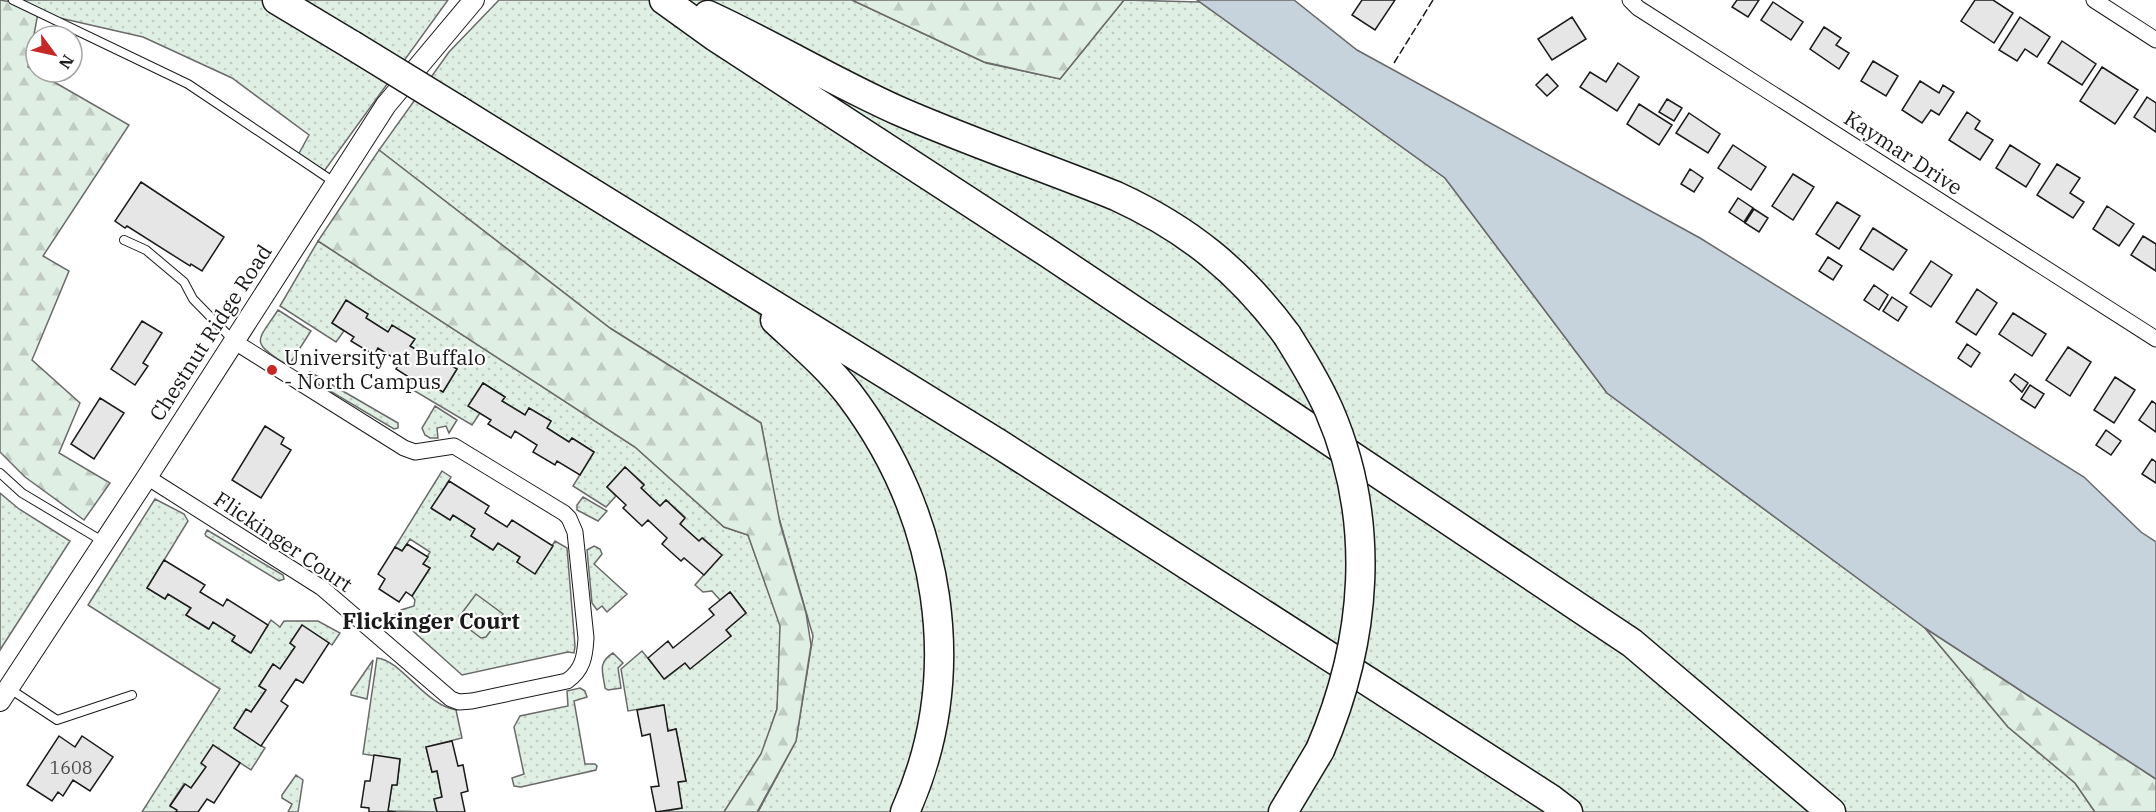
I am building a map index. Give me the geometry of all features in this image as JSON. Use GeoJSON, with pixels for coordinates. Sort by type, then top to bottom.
{"type":"FeatureCollection","features":[{"type":"Feature","properties":{"kind":"highway"},"geometry":{"type":"LineString","coordinates":[[277,0],[730,277],[1247,602],[1568,812]]}},
{"type":"Feature","properties":{"kind":"highway"},"geometry":{"type":"LineString","coordinates":[[664,0],[714,36],[1048,253],[1632,643],[1831,812]]}},
{"type":"Feature","properties":{"kind":"highway"},"geometry":{"type":"LineString","coordinates":[[676,0],[754,37],[838,82],[901,111],[1116,196],[1149,212],[1186,235],[1226,265],[1263,304],[1287,335],[1315,382],[1338,435],[1352,485],[1360,554],[1358,614],[1340,700],[1320,750],[1283,812]]}},
{"type":"Feature","properties":{"kind":"highway"},"geometry":{"type":"LineString","coordinates":[[730,277],[809,351],[848,392],[889,455],[906,488],[919,521],[934,586],[939,653],[930,732],[922,764],[904,812]]}},
{"type":"Feature","properties":{"kind":"street","name":"Chestnut Ridge Road"},"geometry":{"type":"LineString","coordinates":[[4,695],[235,342],[386,105],[474,0]]}},
{"type":"Feature","properties":{"kind":"street","name":"Kaymar Drive"},"geometry":{"type":"LineString","coordinates":[[1630,0],[1638,8],[2156,339]]}},
{"type":"Feature","properties":{"kind":"street"},"geometry":{"type":"LineString","coordinates":[[2094,0],[2156,40]]}},
{"type":"Feature","properties":{"kind":"street","name":"Flickinger Court"},"geometry":{"type":"LineString","coordinates":[[147,477],[322,588],[451,699],[459,702],[472,701],[567,681],[576,675],[582,665],[586,638],[575,532],[569,518],[564,513],[454,446],[415,452],[404,448],[235,342]]}},
{"type":"Feature","properties":{"kind":"lane"},"geometry":{"type":"LineString","coordinates":[[13,0],[188,84],[336,183]]}},
{"type":"Feature","properties":{"kind":"lane"},"geometry":{"type":"LineString","coordinates":[[124,240],[146,250],[184,282],[193,299],[235,342]]}},
{"type":"Feature","properties":{"kind":"lane"},"geometry":{"type":"LineString","coordinates":[[0,473],[22,493],[105,542]]}},
{"type":"Feature","properties":{"kind":"lane"},"geometry":{"type":"LineString","coordinates":[[4,695],[57,720],[132,695]]}},
{"type":"Feature","properties":{"kind":"green space"},"geometry":{"type":"Polygon","coordinates":[[[0,0],[17,3],[38,13],[36,24],[24,24],[24,84],[58,84],[129,125],[43,256],[69,271],[32,360],[80,403],[59,453],[110,483],[84,520],[25,477],[0,452],[0,0]]]}},
{"type":"Feature","properties":{"kind":"green space"},"geometry":{"type":"Polygon","coordinates":[[[7,0],[448,0],[322,174],[297,157],[309,135],[232,78],[143,37],[38,13],[7,0]]]}},
{"type":"Feature","properties":{"kind":"green space"},"geometry":{"type":"Polygon","coordinates":[[[499,0],[852,0],[986,63],[1060,79],[1124,0],[1200,2],[1445,178],[1607,393],[1925,628],[2008,727],[2075,783],[2095,812],[758,812],[796,741],[813,636],[777,511],[761,423],[610,328],[379,150],[449,52],[499,0]]]}},
{"type":"Feature","properties":{"kind":"green space"},"geometry":{"type":"Polygon","coordinates":[[[852,0],[1124,0],[1060,79],[984,62],[852,0]]]}},
{"type":"Feature","properties":{"kind":"green space"},"geometry":{"type":"Polygon","coordinates":[[[379,150],[611,329],[761,423],[780,523],[806,613],[811,645],[796,741],[757,812],[724,812],[761,754],[777,709],[780,626],[748,535],[724,527],[635,447],[318,241],[379,150]]]}},
{"type":"Feature","properties":{"kind":"green space"},"geometry":{"type":"Polygon","coordinates":[[[318,241],[635,447],[724,527],[748,535],[780,624],[781,665],[777,709],[763,751],[724,812],[662,812],[682,808],[678,782],[686,781],[676,729],[668,731],[663,705],[628,711],[621,669],[642,651],[665,679],[685,663],[731,636],[726,630],[746,613],[730,592],[720,600],[712,591],[703,592],[695,585],[721,555],[703,538],[699,541],[680,524],[685,517],[666,500],[660,506],[641,488],[644,484],[625,467],[607,487],[616,496],[606,507],[573,486],[594,452],[572,438],[569,442],[547,428],[551,421],[529,408],[525,415],[502,401],[505,397],[483,383],[469,406],[480,413],[472,425],[408,387],[413,379],[418,383],[421,379],[443,392],[457,369],[436,356],[433,360],[410,346],[414,340],[388,332],[366,318],[368,314],[346,301],[332,323],[344,331],[336,342],[280,306],[318,241]]]}},
{"type":"Feature","properties":{"kind":"green space"},"geometry":{"type":"Polygon","coordinates":[[[278,310],[311,331],[291,362],[284,363],[261,345],[262,335],[278,310]]]}},
{"type":"Feature","properties":{"kind":"green space"},"geometry":{"type":"Polygon","coordinates":[[[310,372],[398,423],[398,428],[394,429],[308,378],[310,372]]]}},
{"type":"Feature","properties":{"kind":"green space"},"geometry":{"type":"Polygon","coordinates":[[[435,406],[457,420],[449,433],[446,426],[437,428],[438,438],[430,438],[425,435],[422,428],[435,406]]]}},
{"type":"Feature","properties":{"kind":"green space"},"geometry":{"type":"Polygon","coordinates":[[[442,471],[451,477],[432,509],[450,520],[453,515],[475,529],[471,536],[493,550],[498,543],[520,557],[517,562],[535,573],[555,541],[567,548],[574,653],[568,652],[462,675],[395,615],[401,610],[414,606],[415,600],[412,596],[430,568],[423,564],[430,552],[410,539],[402,551],[395,547],[442,471]]]}},
{"type":"Feature","properties":{"kind":"green space"},"geometry":{"type":"Polygon","coordinates":[[[0,493],[19,509],[70,541],[0,650],[0,493]]]}},
{"type":"Feature","properties":{"kind":"green space"},"geometry":{"type":"Polygon","coordinates":[[[583,497],[607,511],[598,521],[577,510],[577,505],[583,497]]]}},
{"type":"Feature","properties":{"kind":"green space"},"geometry":{"type":"Polygon","coordinates":[[[155,499],[184,514],[188,521],[147,588],[165,599],[168,594],[191,608],[186,615],[208,629],[213,622],[235,636],[232,641],[250,653],[271,620],[280,627],[284,621],[318,621],[340,633],[332,645],[302,625],[290,643],[295,647],[280,669],[273,664],[259,686],[266,690],[251,712],[234,728],[265,748],[251,770],[213,745],[206,767],[191,788],[184,784],[170,805],[177,810],[176,812],[142,812],[220,689],[88,605],[155,499]]]}},
{"type":"Feature","properties":{"kind":"green space"},"geometry":{"type":"Polygon","coordinates":[[[207,530],[283,575],[284,579],[279,581],[206,536],[207,530]]]}},
{"type":"Feature","properties":{"kind":"green space"},"geometry":{"type":"Polygon","coordinates":[[[594,546],[600,549],[602,554],[594,564],[627,594],[607,612],[602,606],[597,610],[592,603],[587,550],[594,546]]]}},
{"type":"Feature","properties":{"kind":"green space"},"geometry":{"type":"Polygon","coordinates":[[[476,594],[503,614],[486,637],[481,638],[460,622],[459,617],[476,594]]]}},
{"type":"Feature","properties":{"kind":"green space"},"geometry":{"type":"Polygon","coordinates":[[[1925,628],[2156,779],[2156,812],[2095,812],[2075,783],[2008,727],[1925,628]]]}},
{"type":"Feature","properties":{"kind":"green space"},"geometry":{"type":"Polygon","coordinates":[[[613,653],[623,663],[618,668],[621,688],[608,690],[605,688],[602,668],[605,660],[613,653]]]}},
{"type":"Feature","properties":{"kind":"green space"},"geometry":{"type":"Polygon","coordinates":[[[377,658],[395,666],[434,700],[456,710],[462,738],[426,747],[432,772],[437,771],[442,797],[434,799],[437,812],[388,811],[392,785],[397,785],[400,760],[363,754],[377,658]]]}},
{"type":"Feature","properties":{"kind":"green space"},"geometry":{"type":"Polygon","coordinates":[[[373,660],[367,699],[351,695],[351,692],[373,660]]]}},
{"type":"Feature","properties":{"kind":"green space"},"geometry":{"type":"Polygon","coordinates":[[[580,688],[585,691],[587,697],[574,701],[585,764],[595,764],[596,770],[521,787],[514,786],[512,778],[524,774],[514,727],[520,716],[568,706],[567,691],[580,688]]]}},
{"type":"Feature","properties":{"kind":"green space"},"geometry":{"type":"Polygon","coordinates":[[[296,775],[303,780],[298,812],[288,812],[292,804],[282,798],[282,795],[296,775]]]}},
{"type":"Feature","properties":{"kind":"shaded area"},"geometry":{"type":"Polygon","coordinates":[[[1197,0],[1294,0],[1357,50],[1700,238],[2084,477],[2141,532],[2156,542],[2156,779],[1925,628],[1607,393],[1445,178],[1197,0]]]}},
{"type":"Feature","properties":{"kind":"building"},"geometry":{"type":"Polygon","coordinates":[[[1362,0],[1395,0],[1375,30],[1352,15],[1362,0]]]}},
{"type":"Feature","properties":{"kind":"building"},"geometry":{"type":"Polygon","coordinates":[[[1737,0],[1759,0],[1748,17],[1732,7],[1737,0]]]}},
{"type":"Feature","properties":{"kind":"building"},"geometry":{"type":"Polygon","coordinates":[[[1975,0],[1993,0],[2013,13],[1994,43],[1961,21],[1975,0]]]}},
{"type":"Feature","properties":{"kind":"building"},"geometry":{"type":"Polygon","coordinates":[[[1773,2],[1803,22],[1791,40],[1761,20],[1773,2]]]}},
{"type":"Feature","properties":{"kind":"building"},"geometry":{"type":"Polygon","coordinates":[[[1572,17],[1586,39],[1552,60],[1538,39],[1572,17]]]}},
{"type":"Feature","properties":{"kind":"building"},"geometry":{"type":"Polygon","coordinates":[[[2020,17],[2050,37],[2037,57],[2025,49],[2017,61],[1999,50],[2020,17]]]}},
{"type":"Feature","properties":{"kind":"building"},"geometry":{"type":"Polygon","coordinates":[[[1824,27],[1841,38],[1836,45],[1849,53],[1839,69],[1810,49],[1824,27]]]}},
{"type":"Feature","properties":{"kind":"building"},"geometry":{"type":"Polygon","coordinates":[[[2062,41],[2096,64],[2082,85],[2048,63],[2062,41]]]}},
{"type":"Feature","properties":{"kind":"building"},"geometry":{"type":"Polygon","coordinates":[[[1873,61],[1898,76],[1886,96],[1861,81],[1873,61]]]}},
{"type":"Feature","properties":{"kind":"building"},"geometry":{"type":"Polygon","coordinates":[[[1618,63],[1639,77],[1617,111],[1580,87],[1590,72],[1606,82],[1618,63]]]}},
{"type":"Feature","properties":{"kind":"building"},"geometry":{"type":"Polygon","coordinates":[[[2102,67],[2138,90],[2115,124],[2080,101],[2102,67]]]}},
{"type":"Feature","properties":{"kind":"building"},"geometry":{"type":"Polygon","coordinates":[[[1547,74],[1558,86],[1547,96],[1536,85],[1547,74]]]}},
{"type":"Feature","properties":{"kind":"building"},"geometry":{"type":"Polygon","coordinates":[[[1920,81],[1939,93],[1943,85],[1954,92],[1939,115],[1931,110],[1922,123],[1902,110],[1920,81]]]}},
{"type":"Feature","properties":{"kind":"building"},"geometry":{"type":"Polygon","coordinates":[[[2147,97],[2156,103],[2156,132],[2134,117],[2147,97]]]}},
{"type":"Feature","properties":{"kind":"building"},"geometry":{"type":"Polygon","coordinates":[[[1667,99],[1682,108],[1674,121],[1659,112],[1667,99]]]}},
{"type":"Feature","properties":{"kind":"building"},"geometry":{"type":"Polygon","coordinates":[[[1639,104],[1672,125],[1659,145],[1627,124],[1639,104]]]}},
{"type":"Feature","properties":{"kind":"building"},"geometry":{"type":"Polygon","coordinates":[[[1967,112],[1980,121],[1975,129],[1993,140],[1980,160],[1949,140],[1967,112]]]}},
{"type":"Feature","properties":{"kind":"building"},"geometry":{"type":"Polygon","coordinates":[[[1689,113],[1720,134],[1708,153],[1676,133],[1689,113]]]}},
{"type":"Feature","properties":{"kind":"building"},"geometry":{"type":"Polygon","coordinates":[[[1733,145],[1766,167],[1751,190],[1718,168],[1733,145]]]}},
{"type":"Feature","properties":{"kind":"building"},"geometry":{"type":"Polygon","coordinates":[[[2010,145],[2040,164],[2026,187],[1996,168],[2010,145]]]}},
{"type":"Feature","properties":{"kind":"building"},"geometry":{"type":"Polygon","coordinates":[[[2057,164],[2080,178],[2070,193],[2084,202],[2073,218],[2037,195],[2057,164]]]}},
{"type":"Feature","properties":{"kind":"building"},"geometry":{"type":"Polygon","coordinates":[[[1690,169],[1703,178],[1694,192],[1681,184],[1690,169]]]}},
{"type":"Feature","properties":{"kind":"building"},"geometry":{"type":"Polygon","coordinates":[[[1793,174],[1814,187],[1793,220],[1772,206],[1793,174]]]}},
{"type":"Feature","properties":{"kind":"building"},"geometry":{"type":"Polygon","coordinates":[[[141,182],[224,237],[202,271],[115,221],[141,182]]]}},
{"type":"Feature","properties":{"kind":"building"},"geometry":{"type":"Polygon","coordinates":[[[1738,198],[1753,208],[1744,222],[1729,212],[1738,198]]]}},
{"type":"Feature","properties":{"kind":"building"},"geometry":{"type":"Polygon","coordinates":[[[1837,202],[1860,216],[1839,249],[1816,234],[1837,202]]]}},
{"type":"Feature","properties":{"kind":"building"},"geometry":{"type":"Polygon","coordinates":[[[2107,206],[2134,224],[2119,246],[2093,229],[2107,206]]]}},
{"type":"Feature","properties":{"kind":"building"},"geometry":{"type":"Polygon","coordinates":[[[1754,209],[1768,218],[1759,232],[1745,223],[1754,209]]]}},
{"type":"Feature","properties":{"kind":"building"},"geometry":{"type":"Polygon","coordinates":[[[1873,228],[1907,250],[1893,270],[1860,249],[1873,228]]]}},
{"type":"Feature","properties":{"kind":"building"},"geometry":{"type":"Polygon","coordinates":[[[2143,236],[2156,244],[2156,271],[2131,255],[2143,236]]]}},
{"type":"Feature","properties":{"kind":"building"},"geometry":{"type":"Polygon","coordinates":[[[1828,257],[1842,266],[1833,280],[1819,271],[1828,257]]]}},
{"type":"Feature","properties":{"kind":"building"},"geometry":{"type":"Polygon","coordinates":[[[1931,261],[1952,275],[1931,307],[1910,293],[1931,261]]]}},
{"type":"Feature","properties":{"kind":"building"},"geometry":{"type":"Polygon","coordinates":[[[1874,285],[1888,295],[1879,310],[1864,300],[1874,285]]]}},
{"type":"Feature","properties":{"kind":"building"},"geometry":{"type":"Polygon","coordinates":[[[1977,289],[1997,303],[1976,335],[1956,322],[1977,289]]]}},
{"type":"Feature","properties":{"kind":"building"},"geometry":{"type":"Polygon","coordinates":[[[1892,297],[1907,307],[1898,321],[1883,311],[1892,297]]]}},
{"type":"Feature","properties":{"kind":"building"},"geometry":{"type":"Polygon","coordinates":[[[346,300],[368,314],[366,318],[388,332],[392,325],[415,339],[410,346],[433,360],[435,356],[457,369],[443,392],[421,379],[418,383],[396,369],[400,362],[378,348],[374,355],[351,341],[354,337],[332,323],[346,300]]]}},
{"type":"Feature","properties":{"kind":"building"},"geometry":{"type":"Polygon","coordinates":[[[2013,313],[2046,334],[2032,356],[1999,334],[2013,313]]]}},
{"type":"Feature","properties":{"kind":"building"},"geometry":{"type":"Polygon","coordinates":[[[142,321],[162,333],[143,363],[148,366],[135,385],[111,369],[142,321]]]}},
{"type":"Feature","properties":{"kind":"building"},"geometry":{"type":"Polygon","coordinates":[[[1967,344],[1980,353],[1971,367],[1958,358],[1967,344]]]}},
{"type":"Feature","properties":{"kind":"building"},"geometry":{"type":"Polygon","coordinates":[[[2068,347],[2091,362],[2070,396],[2046,380],[2068,347]]]}},
{"type":"Feature","properties":{"kind":"building"},"geometry":{"type":"Polygon","coordinates":[[[2015,374],[2028,383],[2022,392],[2010,381],[2015,374]]]}},
{"type":"Feature","properties":{"kind":"building"},"geometry":{"type":"Polygon","coordinates":[[[2115,377],[2135,390],[2114,423],[2094,410],[2115,377]]]}},
{"type":"Feature","properties":{"kind":"building"},"geometry":{"type":"Polygon","coordinates":[[[483,383],[505,397],[502,401],[525,415],[529,408],[551,421],[547,428],[569,442],[572,438],[594,452],[580,475],[557,461],[555,465],[533,452],[537,445],[515,431],[511,438],[488,424],[491,420],[468,406],[483,383]]]}},
{"type":"Feature","properties":{"kind":"building"},"geometry":{"type":"Polygon","coordinates":[[[2030,385],[2044,394],[2035,408],[2021,399],[2030,385]]]}},
{"type":"Feature","properties":{"kind":"building"},"geometry":{"type":"Polygon","coordinates":[[[100,398],[124,413],[94,459],[71,444],[100,398]]]}},
{"type":"Feature","properties":{"kind":"building"},"geometry":{"type":"Polygon","coordinates":[[[2152,401],[2156,404],[2156,432],[2139,420],[2152,401]]]}},
{"type":"Feature","properties":{"kind":"building"},"geometry":{"type":"Polygon","coordinates":[[[265,426],[284,438],[281,444],[291,450],[261,498],[232,480],[265,426]]]}},
{"type":"Feature","properties":{"kind":"building"},"geometry":{"type":"Polygon","coordinates":[[[2106,430],[2121,441],[2111,455],[2096,445],[2106,430]]]}},
{"type":"Feature","properties":{"kind":"building"},"geometry":{"type":"Polygon","coordinates":[[[2152,459],[2156,462],[2156,483],[2142,474],[2152,459]]]}},
{"type":"Feature","properties":{"kind":"building"},"geometry":{"type":"Polygon","coordinates":[[[625,467],[644,485],[641,488],[660,506],[666,500],[685,518],[680,524],[699,541],[702,538],[722,555],[704,575],[684,558],[681,561],[662,544],[667,538],[648,520],[642,526],[623,508],[626,505],[607,487],[625,467]]]}},
{"type":"Feature","properties":{"kind":"building"},"geometry":{"type":"Polygon","coordinates":[[[449,481],[489,506],[485,513],[507,527],[512,520],[553,546],[535,574],[517,562],[520,557],[498,543],[493,550],[471,536],[475,529],[453,515],[450,520],[431,508],[449,481]]]}},
{"type":"Feature","properties":{"kind":"building"},"geometry":{"type":"Polygon","coordinates":[[[407,544],[428,557],[423,564],[430,568],[412,596],[406,592],[399,602],[379,589],[385,579],[378,574],[395,547],[402,551],[407,544]]]}},
{"type":"Feature","properties":{"kind":"building"},"geometry":{"type":"Polygon","coordinates":[[[164,560],[205,585],[200,592],[223,606],[227,599],[268,625],[251,653],[232,641],[235,636],[213,622],[209,629],[186,615],[191,608],[168,594],[165,599],[147,588],[164,560]]]}},
{"type":"Feature","properties":{"kind":"building"},"geometry":{"type":"Polygon","coordinates":[[[730,592],[746,613],[726,630],[731,636],[690,669],[685,663],[664,679],[648,658],[668,641],[673,648],[714,615],[709,609],[730,592]]]}},
{"type":"Feature","properties":{"kind":"building"},"geometry":{"type":"Polygon","coordinates":[[[302,625],[329,643],[303,683],[296,679],[281,701],[288,706],[261,746],[234,728],[246,709],[251,712],[266,690],[259,686],[273,664],[280,669],[295,647],[290,643],[302,625]]]}},
{"type":"Feature","properties":{"kind":"building"},"geometry":{"type":"Polygon","coordinates":[[[664,705],[668,731],[676,729],[686,781],[678,782],[682,808],[656,812],[651,787],[659,786],[650,734],[642,736],[637,710],[664,705]]]}},
{"type":"Feature","properties":{"kind":"building"},"geometry":{"type":"Polygon","coordinates":[[[59,736],[75,747],[82,736],[113,757],[90,791],[73,780],[63,796],[58,792],[52,801],[27,785],[59,736]]]}},
{"type":"Feature","properties":{"kind":"building"},"geometry":{"type":"Polygon","coordinates":[[[452,741],[458,766],[463,765],[468,791],[461,793],[465,812],[437,812],[434,799],[442,797],[437,771],[432,772],[426,747],[452,741]]]}},
{"type":"Feature","properties":{"kind":"building"},"geometry":{"type":"Polygon","coordinates":[[[213,745],[240,763],[214,803],[207,799],[198,812],[176,812],[177,810],[170,806],[185,784],[191,788],[206,767],[201,763],[213,745]]]}},
{"type":"Feature","properties":{"kind":"building"},"geometry":{"type":"Polygon","coordinates":[[[374,755],[400,759],[397,785],[392,785],[388,811],[396,812],[369,812],[369,808],[361,807],[365,781],[370,781],[374,755]]]}},
{"type":"Feature","properties":{"kind":"fence"},"geometry":{"type":"LineString","coordinates":[[1394,63],[1433,0]]}},
{"type":"Feature","properties":{"kind":"place","name":"University at Buffalo - North Campus"},"geometry":{"type":"Point","coordinates":[272,370]}},
{"type":"Feature","properties":{"kind":"district","name":"Flickinger Court"},"geometry":{"type":"Point","coordinates":[431,621]}}]}
